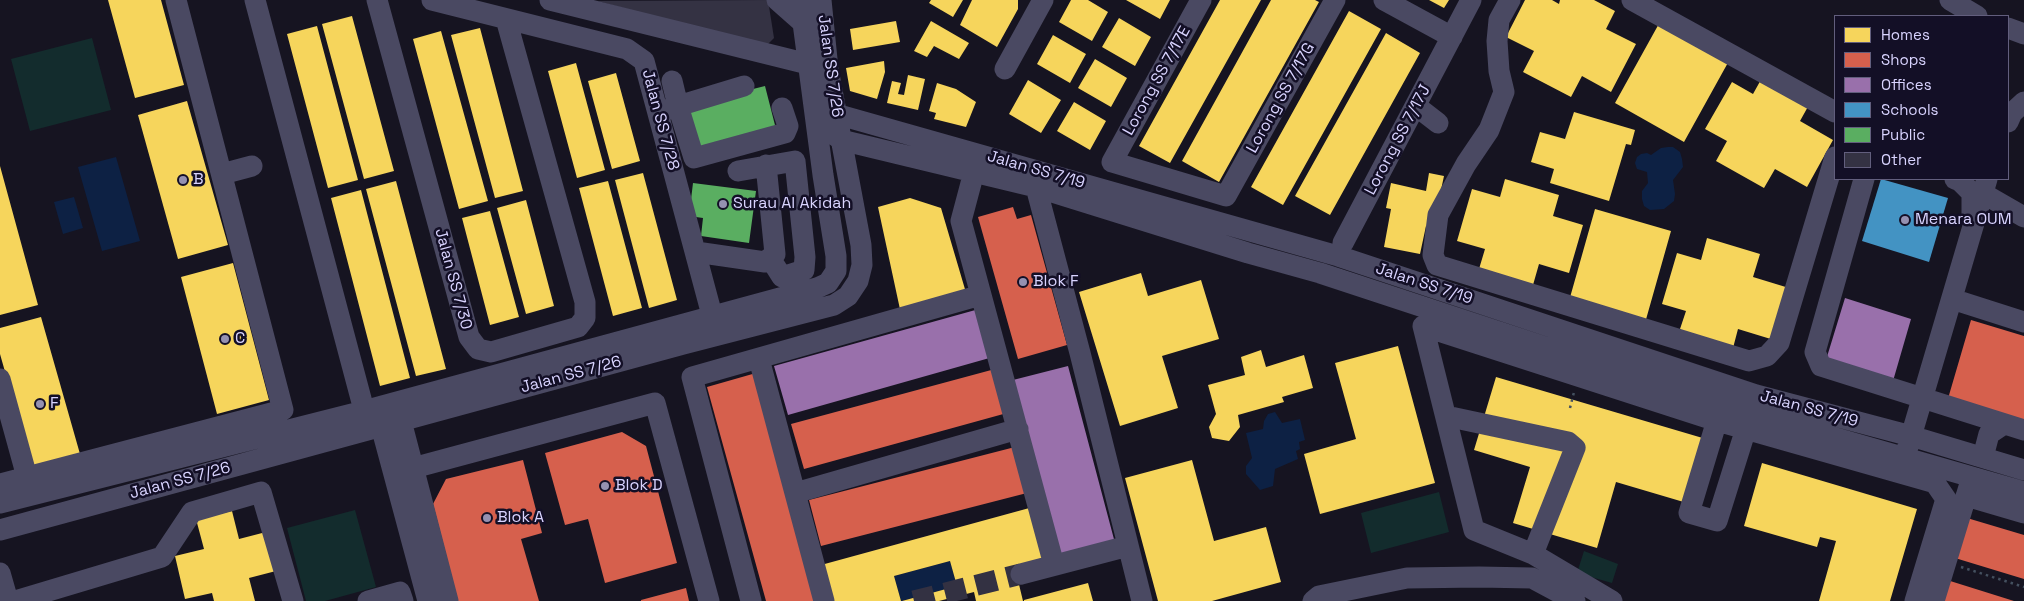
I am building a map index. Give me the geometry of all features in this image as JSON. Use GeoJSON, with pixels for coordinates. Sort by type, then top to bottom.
{"type":"FeatureCollection","features":[{"type":"Feature","properties":{"kind":"street"},"geometry":{"type":"LineString","coordinates":[[0,484],[283,410],[176,0]]}},
{"type":"Feature","properties":{"kind":"street"},"geometry":{"type":"LineString","coordinates":[[255,0],[379,422],[428,601]]}},
{"type":"Feature","properties":{"kind":"street","name":"Jalan SS 7/30"},"geometry":{"type":"LineString","coordinates":[[377,0],[469,337],[478,349],[491,352],[578,327],[585,318],[585,302],[506,19]]}},
{"type":"Feature","properties":{"kind":"street","name":"Jalan SS 7/28"},"geometry":{"type":"LineString","coordinates":[[432,0],[627,49],[644,61],[668,109],[696,252],[715,326]]}},
{"type":"Feature","properties":{"kind":"street"},"geometry":{"type":"LineString","coordinates":[[550,0],[808,64]]}},
{"type":"Feature","properties":{"kind":"street"},"geometry":{"type":"LineString","coordinates":[[777,0],[803,23]]}},
{"type":"Feature","properties":{"kind":"street","name":"Jalan SS 7/26"},"geometry":{"type":"LineString","coordinates":[[800,0],[808,64],[828,128]]}},
{"type":"Feature","properties":{"kind":"street","name":"Jalan SS 7/26"},"geometry":{"type":"LineString","coordinates":[[0,503],[379,422],[715,326],[817,288],[828,282],[836,271],[836,256],[821,0]]}},
{"type":"Feature","properties":{"kind":"street"},"geometry":{"type":"LineString","coordinates":[[1005,69],[1043,0]]}},
{"type":"Feature","properties":{"kind":"street","name":"Lorong SS 7/17E"},"geometry":{"type":"LineString","coordinates":[[1201,0],[1112,162],[1226,196]]}},
{"type":"Feature","properties":{"kind":"street","name":"Lorong SS 7/17G"},"geometry":{"type":"LineString","coordinates":[[1226,196],[1335,0]]}},
{"type":"Feature","properties":{"kind":"street"},"geometry":{"type":"LineString","coordinates":[[1384,0],[1452,37]]}},
{"type":"Feature","properties":{"kind":"street","name":"Lorong SS 7/17J"},"geometry":{"type":"LineString","coordinates":[[1343,243],[1471,0]]}},
{"type":"Feature","properties":{"kind":"street"},"geometry":{"type":"LineString","coordinates":[[1510,0],[1499,20],[1497,41],[1499,71],[1504,92],[1489,130],[1466,164],[1438,215],[1433,255],[1437,265],[1749,361],[1767,356],[1779,343],[1834,160]]}},
{"type":"Feature","properties":{"kind":"street"},"geometry":{"type":"LineString","coordinates":[[1632,0],[1834,111]]}},
{"type":"Feature","properties":{"kind":"street"},"geometry":{"type":"LineString","coordinates":[[1950,0],[1975,15]]}},
{"type":"Feature","properties":{"kind":"street"},"geometry":{"type":"LineString","coordinates":[[2009,28],[2024,34]]}},
{"type":"Feature","properties":{"kind":"street"},"geometry":{"type":"LineString","coordinates":[[672,81],[668,109],[694,158],[785,133],[788,126],[782,108]]}},
{"type":"Feature","properties":{"kind":"street"},"geometry":{"type":"LineString","coordinates":[[668,109],[744,86]]}},
{"type":"Feature","properties":{"kind":"street"},"geometry":{"type":"LineString","coordinates":[[2009,120],[2012,113],[2024,102]]}},
{"type":"Feature","properties":{"kind":"street"},"geometry":{"type":"LineString","coordinates":[[1416,106],[1438,123]]}},
{"type":"Feature","properties":{"kind":"street","name":"Jalan SS 7/19"},"geometry":{"type":"LineString","coordinates":[[828,128],[974,172],[1037,179],[1248,253],[1320,273],[1719,413],[1751,412],[1912,436],[2024,470]]}},
{"type":"Feature","properties":{"kind":"street","name":"Jalan SS 7/19"},"geometry":{"type":"LineString","coordinates":[[828,128],[1253,231],[1338,256],[1751,412],[1905,458],[1969,486],[2024,492]]}},
{"type":"Feature","properties":{"kind":"street"},"geometry":{"type":"LineString","coordinates":[[738,171],[795,161],[805,257],[804,270],[782,277],[770,258]]}},
{"type":"Feature","properties":{"kind":"street"},"geometry":{"type":"LineString","coordinates":[[696,252],[764,262],[775,254],[766,165]]}},
{"type":"Feature","properties":{"kind":"street"},"geometry":{"type":"LineString","coordinates":[[222,174],[252,166]]}},
{"type":"Feature","properties":{"kind":"street"},"geometry":{"type":"LineString","coordinates":[[974,172],[961,221],[1054,565]]}},
{"type":"Feature","properties":{"kind":"street"},"geometry":{"type":"LineString","coordinates":[[1037,179],[1142,601]]}},
{"type":"Feature","properties":{"kind":"street"},"geometry":{"type":"LineString","coordinates":[[1864,180],[1815,352],[1821,366],[2014,427]]}},
{"type":"Feature","properties":{"kind":"street"},"geometry":{"type":"LineString","coordinates":[[1961,180],[1972,193],[1972,230]]}},
{"type":"Feature","properties":{"kind":"street"},"geometry":{"type":"LineString","coordinates":[[1905,458],[1921,398],[1985,186],[2024,217]]}},
{"type":"Feature","properties":{"kind":"street"},"geometry":{"type":"LineString","coordinates":[[1248,253],[1253,231]]}},
{"type":"Feature","properties":{"kind":"street"},"geometry":{"type":"LineString","coordinates":[[692,377],[981,295]]}},
{"type":"Feature","properties":{"kind":"street"},"geometry":{"type":"LineString","coordinates":[[1952,299],[2024,322]]}},
{"type":"Feature","properties":{"kind":"street"},"geometry":{"type":"LineString","coordinates":[[1612,601],[1533,554],[1474,530],[1423,326],[1719,413],[1689,513],[1717,521],[1751,412],[1935,483],[1946,498],[1916,601]]}},
{"type":"Feature","properties":{"kind":"street"},"geometry":{"type":"LineString","coordinates":[[681,335],[751,601]]}},
{"type":"Feature","properties":{"kind":"street","name":"Jalan SS 7/26"},"geometry":{"type":"LineString","coordinates":[[0,530],[681,335]]}},
{"type":"Feature","properties":{"kind":"street"},"geometry":{"type":"LineString","coordinates":[[759,359],[824,601]]}},
{"type":"Feature","properties":{"kind":"street"},"geometry":{"type":"LineString","coordinates":[[0,379],[27,477]]}},
{"type":"Feature","properties":{"kind":"street"},"geometry":{"type":"LineString","coordinates":[[414,468],[655,403],[709,601]]}},
{"type":"Feature","properties":{"kind":"street"},"geometry":{"type":"LineString","coordinates":[[1446,416],[1568,442],[1575,448],[1533,554]]}},
{"type":"Feature","properties":{"kind":"street"},"geometry":{"type":"LineString","coordinates":[[379,422],[414,468],[448,601]]}},
{"type":"Feature","properties":{"kind":"street"},"geometry":{"type":"LineString","coordinates":[[1982,457],[1989,434],[2014,427]]}},
{"type":"Feature","properties":{"kind":"street"},"geometry":{"type":"LineString","coordinates":[[795,493],[1018,429]]}},
{"type":"Feature","properties":{"kind":"street"},"geometry":{"type":"LineString","coordinates":[[1934,601],[1969,486],[2024,513]]}},
{"type":"Feature","properties":{"kind":"street"},"geometry":{"type":"LineString","coordinates":[[15,601],[162,558],[192,512],[261,492],[293,601]]}},
{"type":"Feature","properties":{"kind":"street"},"geometry":{"type":"LineString","coordinates":[[1020,574],[1128,546]]}},
{"type":"Feature","properties":{"kind":"street"},"geometry":{"type":"LineString","coordinates":[[0,573],[8,601]]}},
{"type":"Feature","properties":{"kind":"street"},"geometry":{"type":"LineString","coordinates":[[1313,601],[1319,596],[1407,578],[1479,577],[1532,578],[1575,601]]}},
{"type":"Feature","properties":{"kind":"street"},"geometry":{"type":"LineString","coordinates":[[1350,601],[1355,596],[1422,588],[1506,586],[1533,592],[1539,601]]}},
{"type":"Feature","properties":{"kind":"street"},"geometry":{"type":"LineString","coordinates":[[368,601],[400,592],[403,601]]}},
{"type":"Feature","properties":{"kind":"path"},"geometry":{"type":"LineString","coordinates":[[1946,562],[2024,587]]}},
{"type":"Feature","properties":{"kind":"green space"},"geometry":{"type":"Polygon","coordinates":[[[92,38],[111,110],[30,131],[11,59],[92,38]]]}},
{"type":"Feature","properties":{"kind":"green space"},"geometry":{"type":"Polygon","coordinates":[[[1439,492],[1449,532],[1371,553],[1361,513],[1439,492]]]}},
{"type":"Feature","properties":{"kind":"green space"},"geometry":{"type":"Polygon","coordinates":[[[355,510],[376,587],[325,601],[306,601],[287,528],[355,510]]]}},
{"type":"Feature","properties":{"kind":"green space"},"geometry":{"type":"Polygon","coordinates":[[[1584,551],[1618,564],[1612,583],[1577,573],[1584,551]]]}},
{"type":"Feature","properties":{"kind":"water"},"geometry":{"type":"Polygon","coordinates":[[[1673,147],[1680,152],[1683,167],[1673,180],[1674,201],[1664,209],[1650,210],[1644,206],[1642,199],[1642,191],[1648,183],[1647,172],[1637,169],[1635,163],[1637,157],[1641,154],[1647,153],[1651,155],[1661,148],[1673,147]]]}},
{"type":"Feature","properties":{"kind":"water"},"geometry":{"type":"Polygon","coordinates":[[[116,157],[140,241],[102,251],[78,167],[116,157]]]}},
{"type":"Feature","properties":{"kind":"water"},"geometry":{"type":"Polygon","coordinates":[[[74,197],[83,228],[63,234],[54,202],[74,197]]]}},
{"type":"Feature","properties":{"kind":"water"},"geometry":{"type":"Polygon","coordinates":[[[1275,412],[1282,423],[1300,419],[1305,440],[1299,442],[1300,449],[1296,451],[1298,459],[1275,469],[1273,486],[1260,490],[1246,474],[1246,466],[1252,458],[1246,433],[1263,429],[1264,421],[1268,414],[1275,412]]]}},
{"type":"Feature","properties":{"kind":"water"},"geometry":{"type":"Polygon","coordinates":[[[950,561],[957,586],[901,601],[894,576],[950,561]]]}},
{"type":"Feature","properties":{"kind":"building: Homes"},"geometry":{"type":"Polygon","coordinates":[[[108,0],[161,0],[184,85],[135,98],[108,0]]]}},
{"type":"Feature","properties":{"kind":"building: Homes"},"geometry":{"type":"Polygon","coordinates":[[[931,0],[963,0],[953,17],[929,3],[931,0]]]}},
{"type":"Feature","properties":{"kind":"building: Homes"},"geometry":{"type":"Polygon","coordinates":[[[972,0],[1018,0],[1018,9],[997,47],[960,25],[972,0]]]}},
{"type":"Feature","properties":{"kind":"building: Homes"},"geometry":{"type":"Polygon","coordinates":[[[1071,0],[1088,0],[1108,12],[1092,41],[1059,22],[1071,0]]]}},
{"type":"Feature","properties":{"kind":"building: Homes"},"geometry":{"type":"Polygon","coordinates":[[[1126,0],[1170,0],[1160,19],[1126,0]]]}},
{"type":"Feature","properties":{"kind":"building: Homes"},"geometry":{"type":"Polygon","coordinates":[[[1220,0],[1261,0],[1170,163],[1139,146],[1220,0]]]}},
{"type":"Feature","properties":{"kind":"building: Homes"},"geometry":{"type":"Polygon","coordinates":[[[1271,0],[1315,0],[1319,2],[1219,182],[1182,161],[1271,0]]]}},
{"type":"Feature","properties":{"kind":"building: Homes"},"geometry":{"type":"Polygon","coordinates":[[[1429,0],[1449,0],[1444,8],[1429,0]]]}},
{"type":"Feature","properties":{"kind":"building: Homes"},"geometry":{"type":"Polygon","coordinates":[[[1525,0],[1552,0],[1559,4],[1560,0],[1594,0],[1615,11],[1606,29],[1636,44],[1611,92],[1582,76],[1571,97],[1523,72],[1534,51],[1506,37],[1525,0]]]}},
{"type":"Feature","properties":{"kind":"building: Homes"},"geometry":{"type":"Polygon","coordinates":[[[1349,11],[1381,29],[1283,205],[1251,187],[1349,11]]]}},
{"type":"Feature","properties":{"kind":"building: Homes"},"geometry":{"type":"Polygon","coordinates":[[[352,16],[394,171],[364,179],[322,24],[352,16]]]}},
{"type":"Feature","properties":{"kind":"building: Homes"},"geometry":{"type":"Polygon","coordinates":[[[1119,18],[1151,37],[1135,66],[1102,47],[1119,18]]]}},
{"type":"Feature","properties":{"kind":"building: Homes"},"geometry":{"type":"Polygon","coordinates":[[[1661,20],[1730,59],[1684,142],[1615,103],[1661,20]]]}},
{"type":"Feature","properties":{"kind":"building: Homes"},"geometry":{"type":"Polygon","coordinates":[[[896,21],[900,42],[853,50],[850,29],[896,21]]]}},
{"type":"Feature","properties":{"kind":"building: Homes"},"geometry":{"type":"Polygon","coordinates":[[[931,21],[969,43],[959,59],[934,46],[927,57],[914,51],[931,21]]]}},
{"type":"Feature","properties":{"kind":"building: Homes"},"geometry":{"type":"Polygon","coordinates":[[[317,26],[358,180],[328,188],[287,34],[317,26]]]}},
{"type":"Feature","properties":{"kind":"building: Homes"},"geometry":{"type":"Polygon","coordinates":[[[480,28],[523,191],[495,198],[451,35],[480,28]]]}},
{"type":"Feature","properties":{"kind":"building: Homes"},"geometry":{"type":"Polygon","coordinates":[[[441,31],[488,201],[459,209],[413,39],[441,31]]]}},
{"type":"Feature","properties":{"kind":"building: Homes"},"geometry":{"type":"Polygon","coordinates":[[[1386,33],[1420,53],[1330,215],[1295,196],[1386,33]]]}},
{"type":"Feature","properties":{"kind":"building: Homes"},"geometry":{"type":"Polygon","coordinates":[[[1053,35],[1086,54],[1070,83],[1037,64],[1053,35]]]}},
{"type":"Feature","properties":{"kind":"building: Homes"},"geometry":{"type":"Polygon","coordinates":[[[1095,59],[1127,78],[1111,107],[1078,88],[1095,59]]]}},
{"type":"Feature","properties":{"kind":"building: Homes"},"geometry":{"type":"Polygon","coordinates":[[[884,61],[885,72],[877,99],[850,91],[846,68],[884,61]]]}},
{"type":"Feature","properties":{"kind":"building: Homes"},"geometry":{"type":"Polygon","coordinates":[[[576,63],[605,170],[577,178],[548,71],[576,63]]]}},
{"type":"Feature","properties":{"kind":"building: Homes"},"geometry":{"type":"Polygon","coordinates":[[[616,73],[640,161],[612,169],[588,81],[616,73]]]}},
{"type":"Feature","properties":{"kind":"building: Homes"},"geometry":{"type":"Polygon","coordinates":[[[908,75],[925,79],[918,110],[887,103],[892,81],[901,83],[898,94],[904,95],[908,75]]]}},
{"type":"Feature","properties":{"kind":"building: Homes"},"geometry":{"type":"Polygon","coordinates":[[[1763,76],[1810,103],[1800,121],[1833,140],[1807,187],[1775,169],[1764,188],[1716,161],[1727,141],[1705,129],[1732,82],[1753,94],[1763,76]]]}},
{"type":"Feature","properties":{"kind":"building: Homes"},"geometry":{"type":"Polygon","coordinates":[[[1028,80],[1061,100],[1041,133],[1009,114],[1028,80]]]}},
{"type":"Feature","properties":{"kind":"building: Homes"},"geometry":{"type":"Polygon","coordinates":[[[937,83],[956,89],[976,102],[966,127],[934,119],[936,113],[929,111],[937,83]]]}},
{"type":"Feature","properties":{"kind":"building: Homes","name":"B"},"geometry":{"type":"Polygon","coordinates":[[[187,101],[228,245],[178,259],[138,115],[187,101]]]}},
{"type":"Feature","properties":{"kind":"building: Homes"},"geometry":{"type":"Polygon","coordinates":[[[1074,102],[1106,121],[1090,150],[1057,131],[1074,102]]]}},
{"type":"Feature","properties":{"kind":"building: Homes"},"geometry":{"type":"Polygon","coordinates":[[[1574,112],[1635,130],[1631,145],[1626,144],[1609,201],[1550,183],[1554,169],[1531,162],[1540,132],[1565,139],[1574,112]]]}},
{"type":"Feature","properties":{"kind":"building: Homes"},"geometry":{"type":"Polygon","coordinates":[[[0,166],[38,305],[0,315],[0,166]]]}},
{"type":"Feature","properties":{"kind":"building: Homes"},"geometry":{"type":"Polygon","coordinates":[[[643,173],[677,300],[649,308],[615,180],[643,173]]]}},
{"type":"Feature","properties":{"kind":"building: Homes"},"geometry":{"type":"Polygon","coordinates":[[[1429,173],[1444,176],[1433,227],[1426,226],[1420,254],[1384,247],[1391,209],[1386,208],[1391,183],[1426,191],[1429,173]]]}},
{"type":"Feature","properties":{"kind":"building: Homes"},"geometry":{"type":"Polygon","coordinates":[[[1505,179],[1559,195],[1553,216],[1583,225],[1569,273],[1539,264],[1533,285],[1479,269],[1485,249],[1457,241],[1472,189],[1500,197],[1505,179]]]}},
{"type":"Feature","properties":{"kind":"building: Homes"},"geometry":{"type":"Polygon","coordinates":[[[396,181],[446,369],[416,376],[366,189],[396,181]]]}},
{"type":"Feature","properties":{"kind":"building: Homes"},"geometry":{"type":"Polygon","coordinates":[[[608,181],[642,308],[613,316],[579,188],[608,181]]]}},
{"type":"Feature","properties":{"kind":"building: Homes"},"geometry":{"type":"Polygon","coordinates":[[[361,190],[410,378],[380,386],[331,198],[361,190]]]}},
{"type":"Feature","properties":{"kind":"building: Homes"},"geometry":{"type":"Polygon","coordinates":[[[910,198],[941,208],[967,296],[901,314],[878,207],[910,198]]]}},
{"type":"Feature","properties":{"kind":"building: Homes"},"geometry":{"type":"Polygon","coordinates":[[[526,200],[554,306],[526,314],[497,208],[526,200]]]}},
{"type":"Feature","properties":{"kind":"building: Homes"},"geometry":{"type":"Polygon","coordinates":[[[1595,209],[1671,231],[1645,323],[1569,301],[1595,209]]]}},
{"type":"Feature","properties":{"kind":"building: Homes"},"geometry":{"type":"Polygon","coordinates":[[[490,211],[519,317],[490,325],[462,218],[490,211]]]}},
{"type":"Feature","properties":{"kind":"building: Homes"},"geometry":{"type":"Polygon","coordinates":[[[1707,238],[1760,254],[1753,277],[1789,288],[1774,340],[1738,329],[1733,348],[1679,332],[1686,311],[1662,304],[1677,253],[1701,260],[1707,238]]]}},
{"type":"Feature","properties":{"kind":"building: Homes","name":"C"},"geometry":{"type":"Polygon","coordinates":[[[233,263],[269,400],[217,414],[181,277],[233,263]]]}},
{"type":"Feature","properties":{"kind":"building: Homes"},"geometry":{"type":"Polygon","coordinates":[[[1141,273],[1148,296],[1201,280],[1219,339],[1162,356],[1178,408],[1120,426],[1079,292],[1141,273]]]}},
{"type":"Feature","properties":{"kind":"building: Homes","name":"F"},"geometry":{"type":"Polygon","coordinates":[[[41,317],[80,454],[32,467],[0,354],[0,328],[41,317]]]}},
{"type":"Feature","properties":{"kind":"building: Homes"},"geometry":{"type":"Polygon","coordinates":[[[1398,346],[1435,483],[1320,514],[1304,454],[1356,439],[1335,363],[1398,346]]]}},
{"type":"Feature","properties":{"kind":"building: Homes"},"geometry":{"type":"Polygon","coordinates":[[[1261,350],[1266,367],[1304,355],[1313,388],[1282,397],[1284,402],[1238,415],[1240,427],[1229,441],[1212,438],[1209,427],[1216,414],[1208,385],[1245,375],[1241,357],[1261,350]]]}},
{"type":"Feature","properties":{"kind":"building: Homes"},"geometry":{"type":"Polygon","coordinates":[[[1496,377],[1706,439],[1687,503],[1616,482],[1597,548],[1513,523],[1530,467],[1474,450],[1496,377]]]}},
{"type":"Feature","properties":{"kind":"building: Homes"},"geometry":{"type":"Polygon","coordinates":[[[1192,460],[1214,541],[1266,527],[1281,582],[1212,601],[1158,601],[1125,478],[1192,460]]]}},
{"type":"Feature","properties":{"kind":"building: Homes"},"geometry":{"type":"Polygon","coordinates":[[[1762,463],[1917,509],[1890,601],[1819,601],[1836,541],[1820,537],[1817,547],[1744,526],[1762,463]]]}},
{"type":"Feature","properties":{"kind":"building: Homes"},"geometry":{"type":"Polygon","coordinates":[[[1033,507],[1047,559],[1015,568],[1023,601],[976,601],[974,592],[939,601],[902,601],[957,586],[950,561],[894,576],[901,601],[830,601],[821,565],[1033,507]]]}},
{"type":"Feature","properties":{"kind":"building: Homes"},"geometry":{"type":"Polygon","coordinates":[[[232,511],[239,539],[266,532],[276,571],[249,578],[255,601],[214,601],[212,593],[185,599],[175,556],[204,549],[196,519],[232,511]]]}},
{"type":"Feature","properties":{"kind":"building: Homes"},"geometry":{"type":"Polygon","coordinates":[[[1088,583],[1093,601],[1024,601],[1024,600],[1088,583]]]}},
{"type":"Feature","properties":{"kind":"building: Shops","name":"Blok F"},"geometry":{"type":"Polygon","coordinates":[[[1013,207],[1017,219],[1031,215],[1067,345],[1018,359],[978,217],[1013,207]]]}},
{"type":"Feature","properties":{"kind":"building: Shops"},"geometry":{"type":"Polygon","coordinates":[[[1971,320],[2024,336],[2024,425],[1947,402],[1971,320]]]}},
{"type":"Feature","properties":{"kind":"building: Shops"},"geometry":{"type":"Polygon","coordinates":[[[995,369],[1007,413],[804,469],[791,424],[995,369]]]}},
{"type":"Feature","properties":{"kind":"building: Shops"},"geometry":{"type":"Polygon","coordinates":[[[756,373],[818,601],[766,601],[707,387],[756,373]]]}},
{"type":"Feature","properties":{"kind":"building: Shops","name":"Blok D"},"geometry":{"type":"Polygon","coordinates":[[[622,432],[646,446],[677,563],[605,583],[588,519],[565,525],[545,453],[622,432]]]}},
{"type":"Feature","properties":{"kind":"building: Shops"},"geometry":{"type":"Polygon","coordinates":[[[1015,447],[1027,493],[821,546],[809,500],[1015,447]]]}},
{"type":"Feature","properties":{"kind":"building: Shops","name":"Blok A"},"geometry":{"type":"Polygon","coordinates":[[[523,460],[542,533],[521,539],[539,601],[458,601],[433,504],[446,479],[523,460]]]}},
{"type":"Feature","properties":{"kind":"building: Shops"},"geometry":{"type":"Polygon","coordinates":[[[1967,518],[2024,535],[2024,579],[1955,558],[1967,518]]]}},
{"type":"Feature","properties":{"kind":"building: Shops"},"geometry":{"type":"Polygon","coordinates":[[[1947,580],[2014,601],[1941,601],[1947,580]]]}},
{"type":"Feature","properties":{"kind":"building: Shops"},"geometry":{"type":"Polygon","coordinates":[[[686,588],[689,601],[641,601],[641,600],[686,588]]]}},
{"type":"Feature","properties":{"kind":"building: Offices"},"geometry":{"type":"Polygon","coordinates":[[[1845,298],[1911,319],[1893,381],[1826,360],[1845,298]]]}},
{"type":"Feature","properties":{"kind":"building: Offices"},"geometry":{"type":"Polygon","coordinates":[[[979,309],[993,357],[788,415],[774,366],[979,309]]]}},
{"type":"Feature","properties":{"kind":"building: Offices"},"geometry":{"type":"Polygon","coordinates":[[[1068,366],[1115,543],[1059,557],[1013,380],[1068,366]]]}},
{"type":"Feature","properties":{"kind":"building: Schools","name":"Menara OUM"},"geometry":{"type":"Polygon","coordinates":[[[1881,180],[1948,198],[1929,262],[1862,241],[1881,180]]]}},
{"type":"Feature","properties":{"kind":"building: Public"},"geometry":{"type":"Polygon","coordinates":[[[765,86],[777,133],[697,153],[685,106],[765,86]]]}},
{"type":"Feature","properties":{"kind":"building: Public","name":"Surau Al Akidah"},"geometry":{"type":"Polygon","coordinates":[[[693,183],[756,191],[749,243],[701,236],[703,218],[689,216],[693,183]]]}},
{"type":"Feature","properties":{"kind":"building: Other"},"geometry":{"type":"Polygon","coordinates":[[[768,0],[774,38],[766,46],[597,1],[768,0]]]}},
{"type":"Feature","properties":{"kind":"tunnel"},"geometry":{"type":"LineString","coordinates":[[914,601],[1021,574]]}},
{"type":"Feature","properties":{"kind":"place","name":"B"},"geometry":{"type":"Point","coordinates":[183,180]}},
{"type":"Feature","properties":{"kind":"place","name":"Surau Al Akidah"},"geometry":{"type":"Point","coordinates":[723,204]}},
{"type":"Feature","properties":{"kind":"place","name":"Menara OUM"},"geometry":{"type":"Point","coordinates":[1905,220]}},
{"type":"Feature","properties":{"kind":"place","name":"Blok F"},"geometry":{"type":"Point","coordinates":[1023,282]}},
{"type":"Feature","properties":{"kind":"place","name":"C"},"geometry":{"type":"Point","coordinates":[225,339]}},
{"type":"Feature","properties":{"kind":"place","name":"F"},"geometry":{"type":"Point","coordinates":[40,404]}},
{"type":"Feature","properties":{"kind":"place","name":"Blok D"},"geometry":{"type":"Point","coordinates":[605,486]}},
{"type":"Feature","properties":{"kind":"place","name":"Blok A"},"geometry":{"type":"Point","coordinates":[487,518]}}]}
